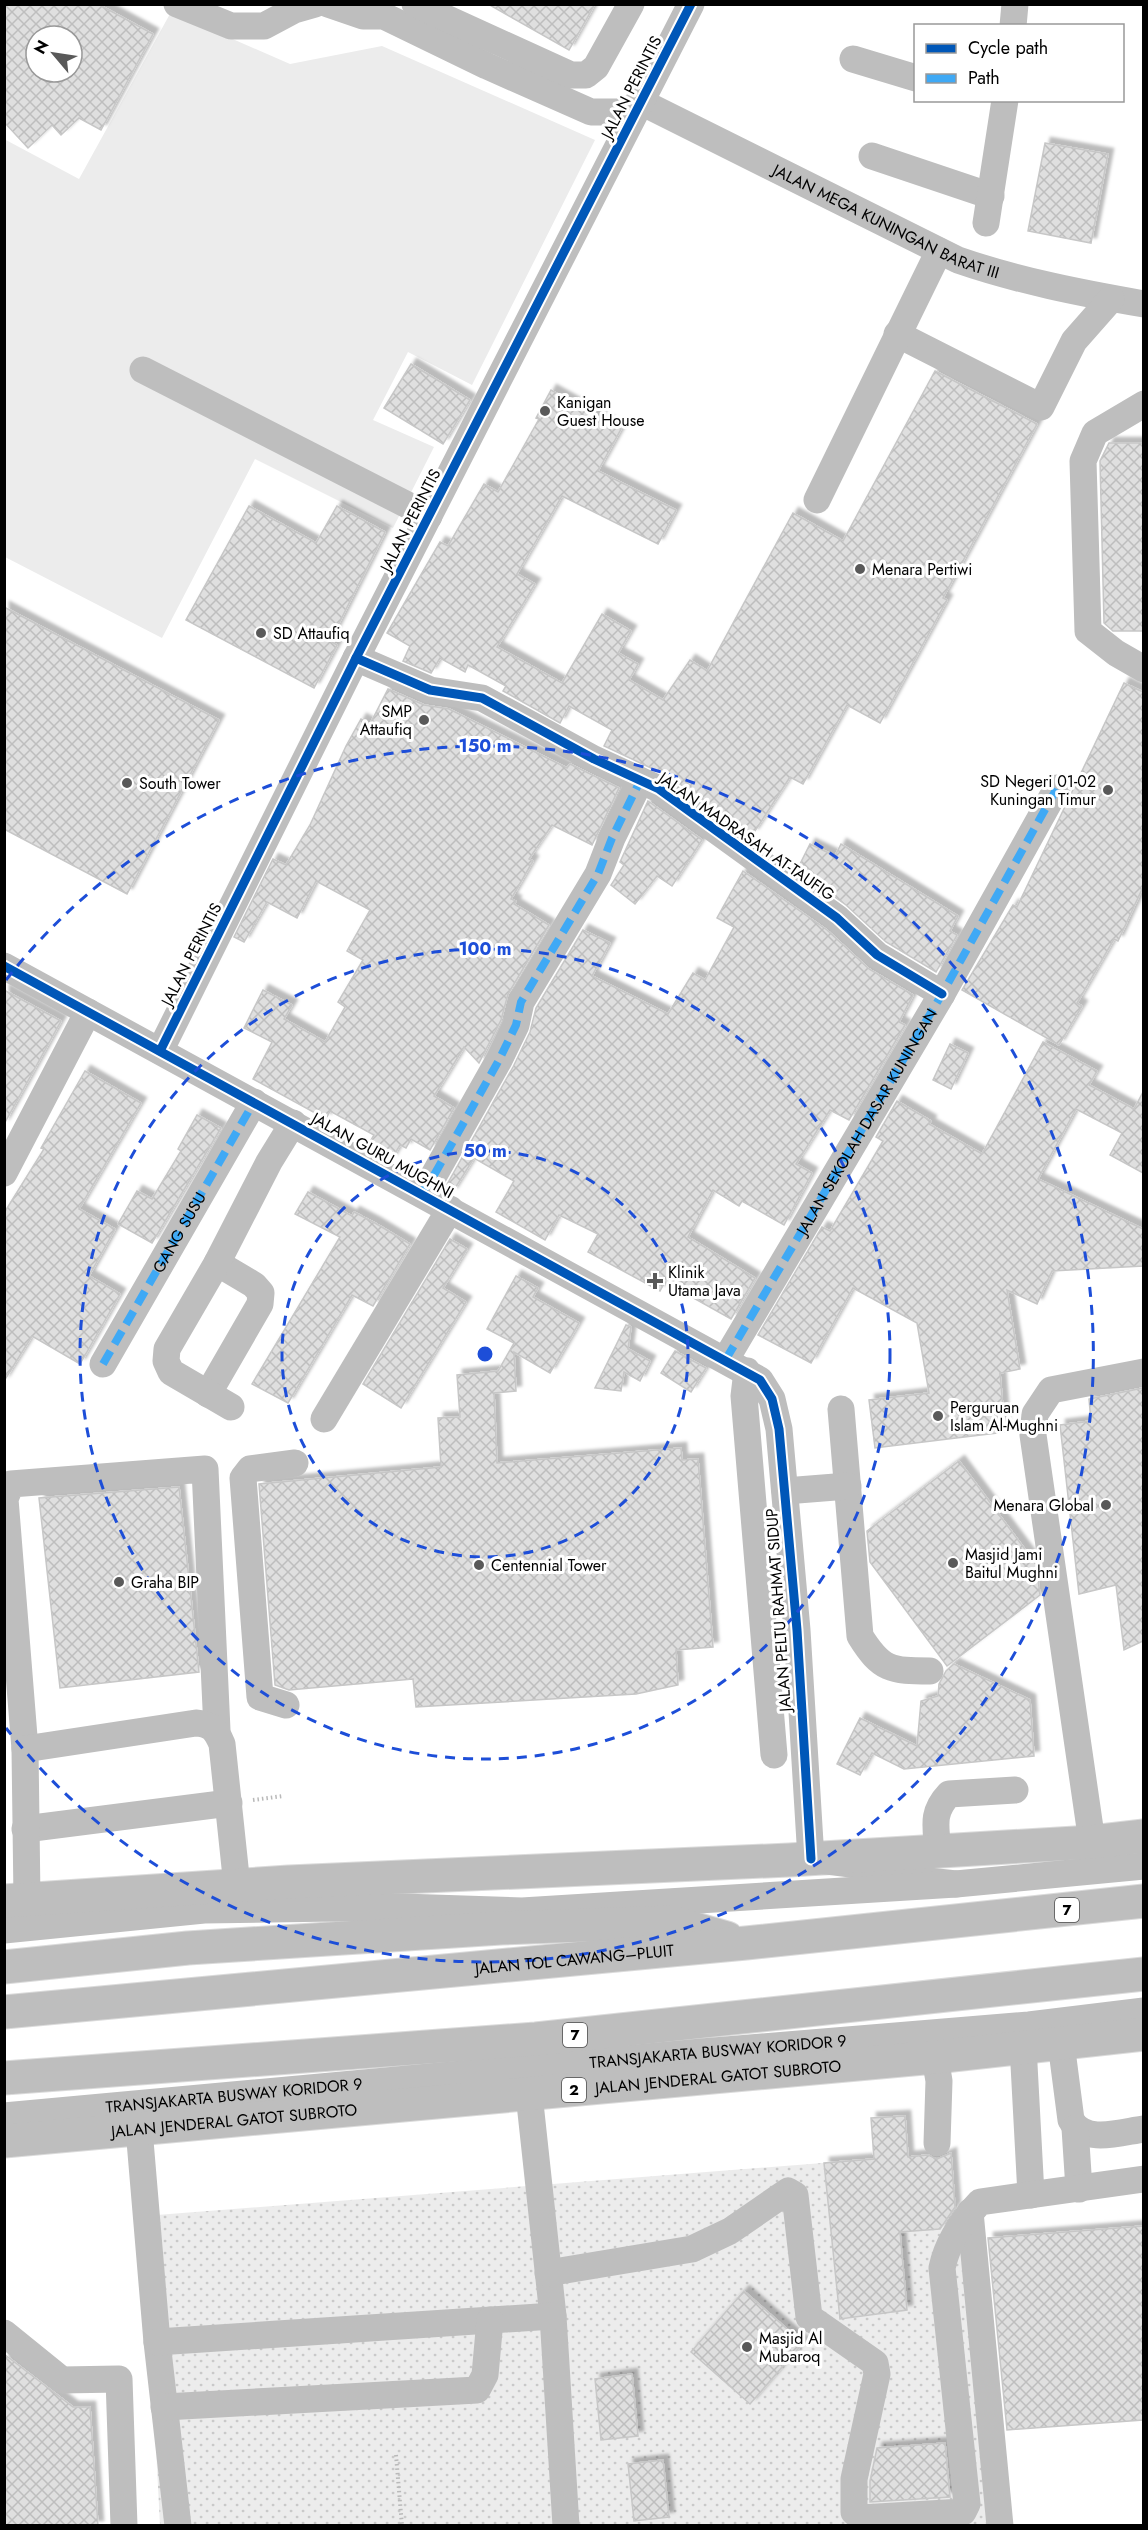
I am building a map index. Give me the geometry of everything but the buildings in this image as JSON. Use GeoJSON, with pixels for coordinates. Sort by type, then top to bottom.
{"type":"FeatureCollection","features":[{"type":"Feature","properties":{"kind":"highway"},"geometry":{"type":"LineString","coordinates":[[16,1900],[237,1886],[811,1859],[1092,1842],[1143,1836]]}},
{"type":"Feature","properties":{"kind":"highway","name":"JALAN TOL CAWANG–PLUIT"},"geometry":{"type":"LineString","coordinates":[[4,2012],[746,1943],[1143,1901]]}},
{"type":"Feature","properties":{"kind":"highway"},"geometry":{"type":"LineString","coordinates":[[4,1967],[188,1948],[501,1928],[671,1922],[746,1943]]}},
{"type":"Feature","properties":{"kind":"highway","name":"7"},"geometry":{"type":"LineString","coordinates":[[4,2078],[536,2039],[1143,1974]]}},
{"type":"Feature","properties":{"kind":"highway","name":"JALAN JENDERAL GATOT SUBROTO"},"geometry":{"type":"LineString","coordinates":[[4,2141],[935,2056],[1143,2034]]}},
{"type":"Feature","properties":{"kind":"street"},"geometry":{"type":"LineString","coordinates":[[177,4],[235,15],[264,26],[294,10],[315,4]]}},
{"type":"Feature","properties":{"kind":"street"},"geometry":{"type":"LineString","coordinates":[[328,4],[363,16],[384,16],[492,54],[571,75],[586,75],[596,67],[631,4]]}},
{"type":"Feature","properties":{"kind":"street"},"geometry":{"type":"LineString","coordinates":[[415,4],[492,54],[591,112],[624,112],[641,102]]}},
{"type":"Feature","properties":{"kind":"street","name":"JALAN PERINTIS"},"geometry":{"type":"LineString","coordinates":[[160,1051],[356,658],[691,4]]}},
{"type":"Feature","properties":{"kind":"street"},"geometry":{"type":"LineString","coordinates":[[1013,24],[1015,4]]}},
{"type":"Feature","properties":{"kind":"street"},"geometry":{"type":"LineString","coordinates":[[854,59],[914,78]]}},
{"type":"Feature","properties":{"kind":"street","name":"JALAN MEGA KUNINGAN BARAT III"},"geometry":{"type":"LineString","coordinates":[[641,102],[939,251],[993,272],[1143,304]]}},
{"type":"Feature","properties":{"kind":"street"},"geometry":{"type":"LineString","coordinates":[[986,223],[991,196],[1000,102]]}},
{"type":"Feature","properties":{"kind":"street"},"geometry":{"type":"LineString","coordinates":[[872,156],[991,196]]}},
{"type":"Feature","properties":{"kind":"street"},"geometry":{"type":"LineString","coordinates":[[817,500],[939,251]]}},
{"type":"Feature","properties":{"kind":"street"},"geometry":{"type":"LineString","coordinates":[[897,334],[1041,407],[1074,341],[1111,299]]}},
{"type":"Feature","properties":{"kind":"street"},"geometry":{"type":"LineString","coordinates":[[143,370],[429,516]]}},
{"type":"Feature","properties":{"kind":"street"},"geometry":{"type":"LineString","coordinates":[[1143,404],[1095,433],[1083,460],[1088,631],[1143,669]]}},
{"type":"Feature","properties":{"kind":"street","name":"JALAN MADRASAH AT-TAUFIG"},"geometry":{"type":"LineString","coordinates":[[356,658],[430,690],[482,698],[658,789],[837,918],[885,961],[942,994]]}},
{"type":"Feature","properties":{"kind":"street"},"geometry":{"type":"LineString","coordinates":[[420,1193],[429,1184],[499,1060],[516,1025],[521,1002],[598,874],[612,838],[640,781]]}},
{"type":"Feature","properties":{"kind":"street","name":"JALAN SEKOLAH DASAR KUNINGAN"},"geometry":{"type":"LineString","coordinates":[[737,1365],[1057,788]]}},
{"type":"Feature","properties":{"kind":"street","name":"JALAN GURU MUGHNI"},"geometry":{"type":"LineString","coordinates":[[4,966],[737,1365]]}},
{"type":"Feature","properties":{"kind":"street"},"geometry":{"type":"LineString","coordinates":[[4,1173],[88,1012]]}},
{"type":"Feature","properties":{"kind":"street","name":"GANG SUSU"},"geometry":{"type":"LineString","coordinates":[[103,1364],[254,1102]]}},
{"type":"Feature","properties":{"kind":"street"},"geometry":{"type":"LineString","coordinates":[[217,1263],[254,1285],[261,1293],[260,1304],[220,1401],[171,1372],[165,1361],[167,1349],[217,1263],[269,1162],[293,1124]]}},
{"type":"Feature","properties":{"kind":"street"},"geometry":{"type":"LineString","coordinates":[[324,1419],[450,1209]]}},
{"type":"Feature","properties":{"kind":"street","name":"JALAN PELTU RAHMAT SIDUP"},"geometry":{"type":"LineString","coordinates":[[737,1365],[760,1380],[772,1399],[779,1428],[797,1630],[811,1859]]}},
{"type":"Feature","properties":{"kind":"street","name":"JALAN PELTU RAHMAT SIDUP"},"geometry":{"type":"LineString","coordinates":[[737,1365],[744,1396],[774,1755]]}},
{"type":"Feature","properties":{"kind":"street"},"geometry":{"type":"LineString","coordinates":[[1092,1842],[1033,1435],[1035,1414],[1052,1390],[1143,1372]]}},
{"type":"Feature","properties":{"kind":"street"},"geometry":{"type":"LineString","coordinates":[[841,1410],[860,1636],[875,1660],[900,1671],[930,1671]]}},
{"type":"Feature","properties":{"kind":"street"},"geometry":{"type":"LineString","coordinates":[[286,1705],[260,1696],[243,1478],[250,1469],[295,1464]]}},
{"type":"Feature","properties":{"kind":"street"},"geometry":{"type":"LineString","coordinates":[[16,1900],[25,1828],[25,1749],[5,1499],[11,1484],[205,1469],[216,1730],[242,1802],[237,1886]]}},
{"type":"Feature","properties":{"kind":"street"},"geometry":{"type":"LineString","coordinates":[[785,1491],[848,1486]]}},
{"type":"Feature","properties":{"kind":"street","name":"JALAN PELTU RAHMAT SIDUP"},"geometry":{"type":"LineString","coordinates":[[763,1633],[797,1630]]}},
{"type":"Feature","properties":{"kind":"street"},"geometry":{"type":"LineString","coordinates":[[25,1749],[196,1723],[207,1724],[216,1730]]}},
{"type":"Feature","properties":{"kind":"street"},"geometry":{"type":"LineString","coordinates":[[938,1851],[935,1821],[938,1805],[949,1794],[1015,1790]]}},
{"type":"Feature","properties":{"kind":"street"},"geometry":{"type":"LineString","coordinates":[[25,1828],[242,1802]]}},
{"type":"Feature","properties":{"kind":"street"},"geometry":{"type":"LineString","coordinates":[[811,1859],[874,1867],[928,1881],[956,1884]]}},
{"type":"Feature","properties":{"kind":"street"},"geometry":{"type":"LineString","coordinates":[[4,1930],[204,1910],[402,1907],[522,1911],[956,1884],[1143,1866]]}},
{"type":"Feature","properties":{"kind":"street","name":"TRANSJAKARTA BUSWAY KORIDOR 9"},"geometry":{"type":"LineString","coordinates":[[4,2116],[714,2051],[1029,2025],[1143,2011]]}},
{"type":"Feature","properties":{"kind":"street"},"geometry":{"type":"LineString","coordinates":[[1061,2043],[1071,2120],[1075,2128],[1079,2189]]}},
{"type":"Feature","properties":{"kind":"street"},"geometry":{"type":"LineString","coordinates":[[1023,2046],[1031,2195]]}},
{"type":"Feature","properties":{"kind":"street"},"geometry":{"type":"LineString","coordinates":[[935,2056],[939,2081],[937,2143]]}},
{"type":"Feature","properties":{"kind":"street"},"geometry":{"type":"LineString","coordinates":[[530,2094],[553,2316],[566,2526]]}},
{"type":"Feature","properties":{"kind":"street"},"geometry":{"type":"LineString","coordinates":[[1075,2128],[1096,2136],[1143,2129]]}},
{"type":"Feature","properties":{"kind":"street"},"geometry":{"type":"LineString","coordinates":[[139,2129],[157,2342],[178,2526]]}},
{"type":"Feature","properties":{"kind":"street"},"geometry":{"type":"LineString","coordinates":[[549,2273],[692,2249],[730,2231],[788,2191],[791,2192],[795,2195],[808,2317],[875,2363],[877,2374],[854,2479],[854,2512],[861,2518],[963,2512],[967,2504],[942,2268],[946,2250],[970,2212],[980,2202],[1143,2179]]}},
{"type":"Feature","properties":{"kind":"street"},"geometry":{"type":"LineString","coordinates":[[970,2212],[1000,2526]]}},
{"type":"Feature","properties":{"kind":"street"},"geometry":{"type":"LineString","coordinates":[[157,2342],[553,2316]]}},
{"type":"Feature","properties":{"kind":"street"},"geometry":{"type":"LineString","coordinates":[[164,2407],[477,2390],[485,2375],[490,2320]]}},
{"type":"Feature","properties":{"kind":"street"},"geometry":{"type":"LineString","coordinates":[[4,2333],[62,2380],[118,2379],[124,2526]]}},
{"type":"Feature","properties":{"kind":"path"},"geometry":{"type":"LineString","coordinates":[[242,1802],[283,1796]]}},
{"type":"Feature","properties":{"kind":"path"},"geometry":{"type":"LineString","coordinates":[[396,2455],[402,2526]]}},
{"type":"Feature","properties":{"kind":"shaded area"},"geometry":{"type":"Polygon","coordinates":[[[171,12],[290,64],[382,46],[595,140],[472,385],[408,352],[373,420],[434,447],[393,528],[255,459],[162,638],[5,557],[4,139],[79,179],[171,12]]]}},
{"type":"Feature","properties":{"kind":"shaded area"},"geometry":{"type":"Polygon","coordinates":[[[951,2153],[988,2525],[160,2525],[144,2216],[951,2153]]]}},
{"type":"Feature","properties":{"kind":"marked path"},"geometry":{"type":"LineString","coordinates":[[420,1193],[429,1184],[499,1060],[516,1025],[521,1002],[598,874],[612,838],[640,781]]}},
{"type":"Feature","properties":{"kind":"marked path"},"geometry":{"type":"LineString","coordinates":[[726,1359],[942,994],[1057,788]]}},
{"type":"Feature","properties":{"kind":"marked path"},"geometry":{"type":"LineString","coordinates":[[103,1364],[254,1102]]}},
{"type":"Feature","properties":{"kind":"cycle path"},"geometry":{"type":"LineString","coordinates":[[160,1051],[356,658],[691,4]]}},
{"type":"Feature","properties":{"kind":"cycle path"},"geometry":{"type":"LineString","coordinates":[[356,658],[430,690],[482,698],[594,759],[659,789],[837,918],[877,955],[942,994]]}},
{"type":"Feature","properties":{"kind":"cycle path"},"geometry":{"type":"LineString","coordinates":[[4,966],[760,1380],[772,1399],[779,1429],[797,1630],[811,1859]]}},
{"type":"Feature","properties":{"kind":"place","name":"Kanigan Guest House"},"geometry":{"type":"Point","coordinates":[545,411]}},
{"type":"Feature","properties":{"kind":"place","name":"Menara Pertiwi"},"geometry":{"type":"Point","coordinates":[860,569]}},
{"type":"Feature","properties":{"kind":"place","name":"SD Attaufiq"},"geometry":{"type":"Point","coordinates":[261,633]}},
{"type":"Feature","properties":{"kind":"place","name":"SMP Attaufiq"},"geometry":{"type":"Point","coordinates":[424,720]}},
{"type":"Feature","properties":{"kind":"place","name":"South Tower"},"geometry":{"type":"Point","coordinates":[127,783]}},
{"type":"Feature","properties":{"kind":"place","name":"SD Negeri 01-02 Kuningan Timur"},"geometry":{"type":"Point","coordinates":[1108,790]}},
{"type":"Feature","properties":{"kind":"place","name":"Klinik Utama Java"},"geometry":{"type":"Point","coordinates":[655,1281]}},
{"type":"Feature","properties":{"kind":"place","name":"Perguruan Islam Al-Mughni"},"geometry":{"type":"Point","coordinates":[938,1416]}},
{"type":"Feature","properties":{"kind":"place","name":"Menara Global"},"geometry":{"type":"Point","coordinates":[1106,1505]}},
{"type":"Feature","properties":{"kind":"place","name":"Masjid Jami Baitul Mughni"},"geometry":{"type":"Point","coordinates":[953,1563]}},
{"type":"Feature","properties":{"kind":"place","name":"Centennial Tower"},"geometry":{"type":"Point","coordinates":[479,1565]}},
{"type":"Feature","properties":{"kind":"place","name":"Graha BIP"},"geometry":{"type":"Point","coordinates":[119,1582]}},
{"type":"Feature","properties":{"kind":"place","name":"Masjid Al Mubaroq"},"geometry":{"type":"Point","coordinates":[747,2347]}}]}
